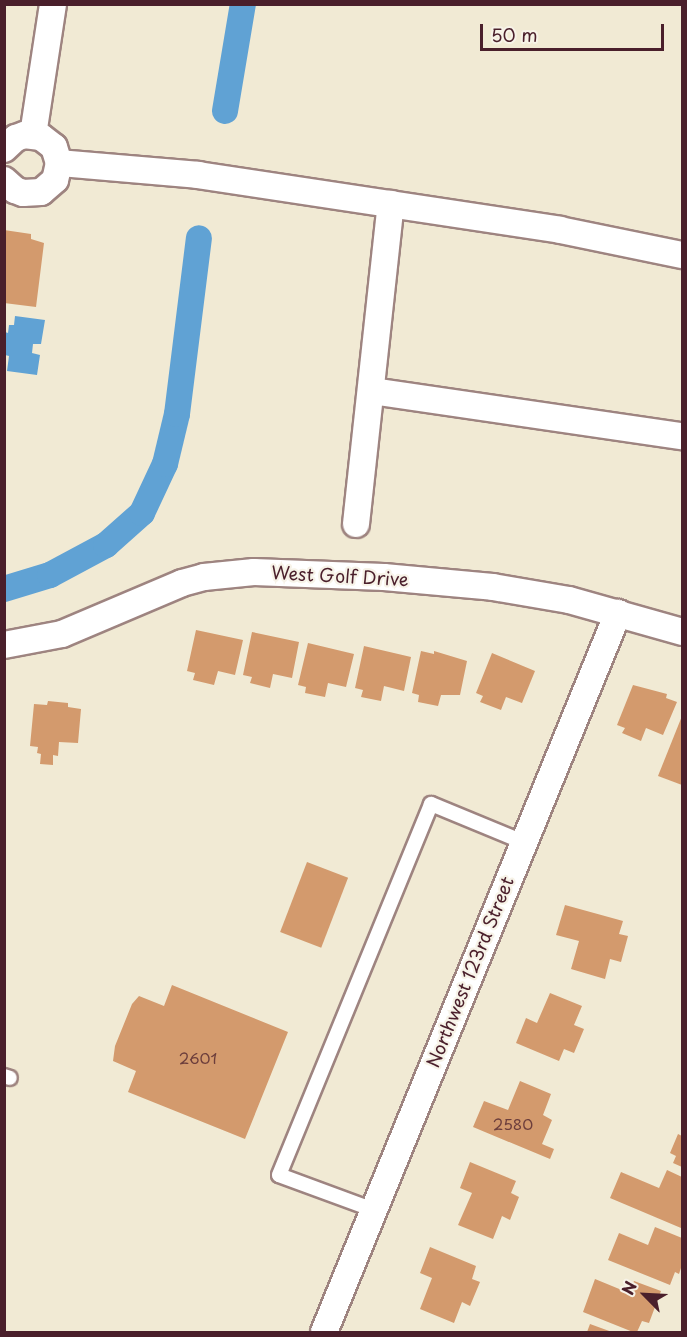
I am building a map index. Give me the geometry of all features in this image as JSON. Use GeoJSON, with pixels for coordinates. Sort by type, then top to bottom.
{"type":"FeatureCollection","features":[{"type":"Feature","properties":{"kind":"street"},"geometry":{"type":"LineString","coordinates":[[33,135],[53,4]]}},
{"type":"Feature","properties":{"kind":"street"},"geometry":{"type":"LineString","coordinates":[[4,149],[15,138],[33,135],[41,137],[54,147],[59,163],[55,180],[41,192],[23,193],[15,190],[4,180]]}},
{"type":"Feature","properties":{"kind":"street"},"geometry":{"type":"LineString","coordinates":[[59,163],[189,173],[560,230],[682,255]]}},
{"type":"Feature","properties":{"kind":"street"},"geometry":{"type":"LineString","coordinates":[[356,524],[391,204]]}},
{"type":"Feature","properties":{"kind":"street"},"geometry":{"type":"LineString","coordinates":[[372,391],[682,436]]}},
{"type":"Feature","properties":{"kind":"street","name":"West Golf Drive"},"geometry":{"type":"LineString","coordinates":[[4,645],[62,634],[182,583],[233,573],[373,577],[493,587],[570,600],[682,632]]}},
{"type":"Feature","properties":{"kind":"street","name":"Northwest 123rd Street"},"geometry":{"type":"LineString","coordinates":[[324,1332],[618,613]]}},
{"type":"Feature","properties":{"kind":"lane"},"geometry":{"type":"LineString","coordinates":[[374,1210],[279,1174],[431,804],[523,842]]}},
{"type":"Feature","properties":{"kind":"water"},"geometry":{"type":"Polygon","coordinates":[[[15,316],[45,320],[41,344],[33,344],[32,353],[40,355],[37,375],[7,371],[9,356],[5,355],[5,332],[8,333],[9,325],[14,325],[15,316]]]}},
{"type":"Feature","properties":{"kind":"building"},"geometry":{"type":"Polygon","coordinates":[[[4,230],[31,234],[31,239],[44,243],[36,307],[4,303],[4,230]]]}},
{"type":"Feature","properties":{"kind":"building"},"geometry":{"type":"Polygon","coordinates":[[[196,630],[243,640],[235,675],[218,671],[214,685],[193,680],[195,673],[187,671],[196,630]]]}},
{"type":"Feature","properties":{"kind":"building"},"geometry":{"type":"Polygon","coordinates":[[[252,632],[299,642],[292,678],[273,674],[270,688],[250,683],[252,677],[243,675],[252,632]]]}},
{"type":"Feature","properties":{"kind":"building"},"geometry":{"type":"Polygon","coordinates":[[[308,643],[354,654],[346,687],[328,683],[325,697],[305,693],[306,687],[298,685],[308,643]]]}},
{"type":"Feature","properties":{"kind":"building"},"geometry":{"type":"Polygon","coordinates":[[[364,646],[411,657],[404,691],[384,686],[381,701],[361,697],[363,690],[355,688],[364,646]]]}},
{"type":"Feature","properties":{"kind":"building"},"geometry":{"type":"Polygon","coordinates":[[[421,651],[434,654],[434,651],[467,661],[460,695],[441,695],[438,706],[418,702],[419,695],[412,693],[421,651]]]}},
{"type":"Feature","properties":{"kind":"building"},"geometry":{"type":"Polygon","coordinates":[[[492,653],[535,671],[522,703],[506,697],[501,710],[480,702],[483,696],[476,693],[492,653]]]}},
{"type":"Feature","properties":{"kind":"building"},"geometry":{"type":"Polygon","coordinates":[[[633,685],[667,694],[666,698],[677,702],[663,735],[646,728],[641,741],[622,733],[625,728],[617,725],[633,685]]]}},
{"type":"Feature","properties":{"kind":"building"},"geometry":{"type":"Polygon","coordinates":[[[48,701],[68,703],[68,707],[81,709],[78,743],[59,742],[58,756],[53,755],[53,765],[40,764],[41,754],[37,753],[38,747],[30,746],[34,704],[47,705],[48,701]]]}},
{"type":"Feature","properties":{"kind":"building"},"geometry":{"type":"Polygon","coordinates":[[[682,716],[682,785],[658,776],[682,716]]]}},
{"type":"Feature","properties":{"kind":"building"},"geometry":{"type":"Polygon","coordinates":[[[307,862],[348,878],[321,948],[280,932],[307,862]]]}},
{"type":"Feature","properties":{"kind":"building"},"geometry":{"type":"Polygon","coordinates":[[[565,905],[623,921],[619,934],[628,936],[621,962],[610,959],[605,979],[571,969],[579,941],[556,935],[565,905]]]}},
{"type":"Feature","properties":{"kind":"building"},"geometry":{"type":"Polygon","coordinates":[[[172,985],[288,1032],[245,1139],[128,1092],[136,1071],[113,1061],[115,1046],[132,1004],[139,996],[164,1006],[172,985]]]}},
{"type":"Feature","properties":{"kind":"building"},"geometry":{"type":"Polygon","coordinates":[[[550,993],[582,1006],[574,1025],[584,1029],[574,1053],[564,1049],[559,1061],[516,1043],[526,1018],[537,1023],[550,993]]]}},
{"type":"Feature","properties":{"kind":"building"},"geometry":{"type":"Polygon","coordinates":[[[520,1081],[551,1094],[543,1115],[552,1120],[542,1144],[554,1149],[550,1159],[473,1127],[484,1101],[508,1110],[520,1081]]]}},
{"type":"Feature","properties":{"kind":"building"},"geometry":{"type":"Polygon","coordinates":[[[678,1134],[682,1136],[682,1167],[673,1163],[676,1156],[670,1153],[678,1134]]]}},
{"type":"Feature","properties":{"kind":"building"},"geometry":{"type":"Polygon","coordinates":[[[470,1162],[516,1181],[511,1193],[519,1197],[510,1220],[502,1216],[493,1239],[458,1225],[472,1193],[460,1188],[470,1162]]]}},
{"type":"Feature","properties":{"kind":"building"},"geometry":{"type":"Polygon","coordinates":[[[667,1170],[682,1177],[681,1228],[610,1198],[621,1172],[659,1188],[667,1170]]]}},
{"type":"Feature","properties":{"kind":"building"},"geometry":{"type":"Polygon","coordinates":[[[655,1227],[682,1238],[682,1265],[679,1274],[675,1272],[670,1285],[608,1260],[619,1233],[648,1245],[655,1227]]]}},
{"type":"Feature","properties":{"kind":"building"},"geometry":{"type":"Polygon","coordinates":[[[430,1247],[476,1266],[472,1279],[480,1282],[470,1306],[462,1302],[454,1323],[420,1309],[432,1278],[420,1273],[430,1247]]]}},
{"type":"Feature","properties":{"kind":"building"},"geometry":{"type":"Polygon","coordinates":[[[595,1279],[629,1293],[634,1281],[661,1291],[649,1323],[642,1321],[637,1332],[633,1332],[583,1312],[595,1279]]]}},
{"type":"Feature","properties":{"kind":"building"},"geometry":{"type":"Polygon","coordinates":[[[590,1324],[612,1332],[587,1332],[590,1324]]]}},
{"type":"Feature","properties":{"kind":"waterway"},"geometry":{"type":"LineString","coordinates":[[225,111],[243,4]]}},
{"type":"Feature","properties":{"kind":"waterway"},"geometry":{"type":"LineString","coordinates":[[4,589],[50,575],[106,545],[142,513],[165,464],[177,414],[199,238]]}}]}
